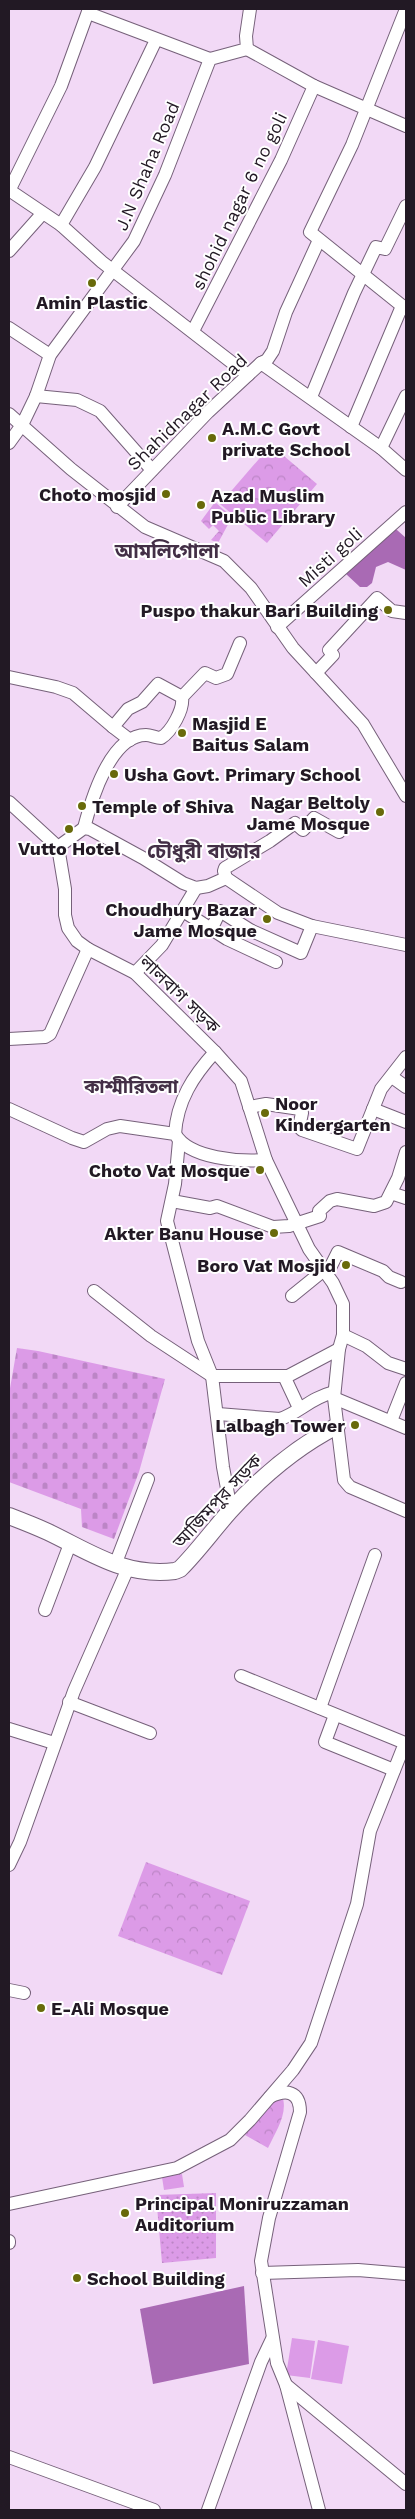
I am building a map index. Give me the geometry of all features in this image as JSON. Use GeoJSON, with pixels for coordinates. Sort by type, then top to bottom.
{"type":"FeatureCollection","features":[{"type":"Feature","properties":{"kind":"main road","name":"আজিমপুর সড়ক"},"geometry":{"type":"LineString","coordinates":[[9,1516],[120,1564],[150,1572],[180,1570],[231,1506],[285,1458],[337,1422]]}},
{"type":"Feature","properties":{"kind":"main road","name":"আজিমপুর সড়ক"},"geometry":{"type":"LineString","coordinates":[[9,1510],[120,1564]]}},
{"type":"Feature","properties":{"kind":"street"},"geometry":{"type":"LineString","coordinates":[[247,49],[246,36],[250,9]]}},
{"type":"Feature","properties":{"kind":"street"},"geometry":{"type":"LineString","coordinates":[[351,427],[404,308],[311,234],[311,229],[368,108],[406,9]]}},
{"type":"Feature","properties":{"kind":"street"},"geometry":{"type":"LineString","coordinates":[[248,375],[114,271],[60,225],[9,190],[61,86],[89,11],[156,40],[210,59],[247,49],[314,86],[406,126]]}},
{"type":"Feature","properties":{"kind":"street"},"geometry":{"type":"LineString","coordinates":[[60,225],[95,167],[156,40]]}},
{"type":"Feature","properties":{"kind":"street","name":"J.N Shaha Road"},"geometry":{"type":"LineString","coordinates":[[9,443],[22,425],[36,396],[50,354],[114,271],[148,216],[210,59]]}},
{"type":"Feature","properties":{"kind":"street","name":"shohid nagar 6 no goli"},"geometry":{"type":"LineString","coordinates":[[193,331],[281,160],[314,86]]}},
{"type":"Feature","properties":{"kind":"street"},"geometry":{"type":"LineString","coordinates":[[311,397],[376,248],[385,249],[406,206]]}},
{"type":"Feature","properties":{"kind":"street"},"geometry":{"type":"LineString","coordinates":[[9,251],[42,214]]}},
{"type":"Feature","properties":{"kind":"street"},"geometry":{"type":"LineString","coordinates":[[261,363],[267,360],[273,351],[286,312],[319,240]]}},
{"type":"Feature","properties":{"kind":"street"},"geometry":{"type":"LineString","coordinates":[[9,328],[50,354]]}},
{"type":"Feature","properties":{"kind":"street","name":"Shahidnagar Road"},"geometry":{"type":"LineString","coordinates":[[117,507],[208,412],[261,363],[381,448],[406,470]]}},
{"type":"Feature","properties":{"kind":"street"},"geometry":{"type":"LineString","coordinates":[[36,396],[76,400],[100,411],[152,470]]}},
{"type":"Feature","properties":{"kind":"street"},"geometry":{"type":"LineString","coordinates":[[381,448],[406,396]]}},
{"type":"Feature","properties":{"kind":"street"},"geometry":{"type":"LineString","coordinates":[[9,414],[117,507],[146,527],[224,560],[251,588],[277,627],[363,724],[406,796]]}},
{"type":"Feature","properties":{"kind":"street","name":"Misti goli"},"geometry":{"type":"LineString","coordinates":[[277,627],[406,512]]}},
{"type":"Feature","properties":{"kind":"street"},"geometry":{"type":"LineString","coordinates":[[316,673],[333,654],[329,650],[377,598],[392,610],[406,613]]}},
{"type":"Feature","properties":{"kind":"street"},"geometry":{"type":"LineString","coordinates":[[182,697],[205,673],[216,678],[227,674],[240,643]]}},
{"type":"Feature","properties":{"kind":"street"},"geometry":{"type":"LineString","coordinates":[[9,677],[56,687],[73,693],[130,740]]}},
{"type":"Feature","properties":{"kind":"street"},"geometry":{"type":"LineString","coordinates":[[113,727],[128,709],[142,702],[158,684],[182,697]]}},
{"type":"Feature","properties":{"kind":"street"},"geometry":{"type":"LineString","coordinates":[[9,802],[58,847],[84,828],[104,768],[130,740],[146,735],[158,738],[164,737],[183,703],[182,697]]}},
{"type":"Feature","properties":{"kind":"street"},"geometry":{"type":"LineString","coordinates":[[339,832],[314,818],[303,830],[295,823],[270,841],[225,868],[226,878],[278,913],[318,927],[366,935],[406,945]]}},
{"type":"Feature","properties":{"kind":"street"},"geometry":{"type":"LineString","coordinates":[[84,828],[90,829],[143,858],[183,884],[196,888],[208,886],[226,878]]}},
{"type":"Feature","properties":{"kind":"street","name":"লালবাগ সড়ক"},"geometry":{"type":"LineString","coordinates":[[58,847],[65,889],[65,915],[68,928],[80,944],[135,973],[215,1052],[192,1080],[181,1101],[172,1201],[167,1221],[198,1341],[204,1361],[212,1376],[223,1467],[231,1506]]}},
{"type":"Feature","properties":{"kind":"street"},"geometry":{"type":"LineString","coordinates":[[135,973],[162,945],[196,888]]}},
{"type":"Feature","properties":{"kind":"street"},"geometry":{"type":"LineString","coordinates":[[183,911],[211,930],[276,962]]}},
{"type":"Feature","properties":{"kind":"street"},"geometry":{"type":"LineString","coordinates":[[211,930],[220,912],[265,938],[301,953],[318,927]]}},
{"type":"Feature","properties":{"kind":"street"},"geometry":{"type":"LineString","coordinates":[[9,1039],[45,1037],[50,1034],[88,949]]}},
{"type":"Feature","properties":{"kind":"street"},"geometry":{"type":"LineString","coordinates":[[215,1052],[240,1081],[266,1160],[309,1248],[333,1283],[343,1304],[343,1335],[339,1349],[334,1395],[344,1480],[350,1487],[406,1511]]}},
{"type":"Feature","properties":{"kind":"street"},"geometry":{"type":"LineString","coordinates":[[249,1107],[266,1104],[300,1109],[302,1113],[299,1128],[357,1149],[381,1089],[406,1057]]}},
{"type":"Feature","properties":{"kind":"street"},"geometry":{"type":"LineString","coordinates":[[392,1077],[406,1087]]}},
{"type":"Feature","properties":{"kind":"street"},"geometry":{"type":"LineString","coordinates":[[9,1109],[84,1142],[107,1129],[120,1126],[177,1137],[214,1156],[233,1160],[266,1160]]}},
{"type":"Feature","properties":{"kind":"street"},"geometry":{"type":"LineString","coordinates":[[373,1109],[406,1122]]}},
{"type":"Feature","properties":{"kind":"street"},"geometry":{"type":"LineString","coordinates":[[172,1201],[210,1208],[217,1206],[273,1227],[298,1224],[320,1216],[319,1211],[330,1201],[345,1199],[374,1206],[386,1202],[406,1152]]}},
{"type":"Feature","properties":{"kind":"street"},"geometry":{"type":"LineString","coordinates":[[391,1193],[406,1198]]}},
{"type":"Feature","properties":{"kind":"street"},"geometry":{"type":"LineString","coordinates":[[292,1296],[324,1270],[329,1270],[338,1252],[383,1271],[401,1282]]}},
{"type":"Feature","properties":{"kind":"street"},"geometry":{"type":"LineString","coordinates":[[94,1291],[152,1336],[212,1376],[284,1376],[307,1367],[339,1349]]}},
{"type":"Feature","properties":{"kind":"street"},"geometry":{"type":"LineString","coordinates":[[343,1335],[366,1346],[388,1363],[406,1369]]}},
{"type":"Feature","properties":{"kind":"street"},"geometry":{"type":"LineString","coordinates":[[284,1376],[299,1408]]}},
{"type":"Feature","properties":{"kind":"street"},"geometry":{"type":"LineString","coordinates":[[391,1422],[406,1383]]}},
{"type":"Feature","properties":{"kind":"street"},"geometry":{"type":"LineString","coordinates":[[218,1414],[280,1418],[289,1416],[319,1396],[334,1395],[406,1428]]}},
{"type":"Feature","properties":{"kind":"street"},"geometry":{"type":"LineString","coordinates":[[9,1865],[12,1851],[120,1564],[148,1479]]}},
{"type":"Feature","properties":{"kind":"street"},"geometry":{"type":"LineString","coordinates":[[45,1610],[70,1544]]}},
{"type":"Feature","properties":{"kind":"street"},"geometry":{"type":"LineString","coordinates":[[320,1708],[375,1555]]}},
{"type":"Feature","properties":{"kind":"street"},"geometry":{"type":"LineString","coordinates":[[9,2204],[176,2168],[230,2140],[293,2070],[312,2044],[357,1904],[368,1837],[405,1743],[241,1676]]}},
{"type":"Feature","properties":{"kind":"street"},"geometry":{"type":"LineString","coordinates":[[69,1702],[150,1733]]}},
{"type":"Feature","properties":{"kind":"street"},"geometry":{"type":"LineString","coordinates":[[336,1715],[325,1742],[394,1770]]}},
{"type":"Feature","properties":{"kind":"street"},"geometry":{"type":"LineString","coordinates":[[9,1729],[54,1742]]}},
{"type":"Feature","properties":{"kind":"street"},"geometry":{"type":"LineString","coordinates":[[9,1990],[24,1993]]}},
{"type":"Feature","properties":{"kind":"street"},"geometry":{"type":"LineString","coordinates":[[268,2098],[280,2092],[290,2092],[297,2096],[300,2103],[300,2112],[269,2218],[260,2260],[277,2363],[286,2385],[319,2510]]}},
{"type":"Feature","properties":{"kind":"street"},"geometry":{"type":"LineString","coordinates":[[262,2273],[358,2270],[406,2274]]}},
{"type":"Feature","properties":{"kind":"street"},"geometry":{"type":"LineString","coordinates":[[208,2510],[261,2362],[272,2339]]}},
{"type":"Feature","properties":{"kind":"street"},"geometry":{"type":"LineString","coordinates":[[286,2385],[406,2484]]}},
{"type":"Feature","properties":{"kind":"street"},"geometry":{"type":"LineString","coordinates":[[9,2457],[154,2510]]}},
{"type":"Feature","properties":{"kind":"green space"},"geometry":{"type":"Polygon","coordinates":[[[271,445],[317,484],[267,543],[220,504],[271,445]]]}},
{"type":"Feature","properties":{"kind":"green space"},"geometry":{"type":"Polygon","coordinates":[[[215,502],[232,517],[218,543],[211,540],[219,531],[213,525],[209,529],[201,521],[215,502]]]}},
{"type":"Feature","properties":{"kind":"green space"},"geometry":{"type":"Polygon","coordinates":[[[17,1348],[165,1379],[139,1472],[114,1539],[82,1527],[81,1509],[9,1482],[9,1394],[17,1348]]]}},
{"type":"Feature","properties":{"kind":"green space"},"geometry":{"type":"Polygon","coordinates":[[[146,1862],[250,1901],[222,1975],[118,1936],[146,1862]]]}},
{"type":"Feature","properties":{"kind":"green space"},"geometry":{"type":"Polygon","coordinates":[[[282,2096],[284,2109],[268,2148],[245,2135],[265,2106],[282,2096]]]}},
{"type":"Feature","properties":{"kind":"green space"},"geometry":{"type":"Polygon","coordinates":[[[182,2174],[184,2187],[164,2190],[162,2177],[182,2174]]]}},
{"type":"Feature","properties":{"kind":"green space"},"geometry":{"type":"Polygon","coordinates":[[[216,2193],[216,2258],[162,2263],[156,2195],[216,2193]]]}},
{"type":"Feature","properties":{"kind":"green space"},"geometry":{"type":"Polygon","coordinates":[[[292,2338],[315,2341],[310,2378],[286,2375],[292,2338]]]}},
{"type":"Feature","properties":{"kind":"green space"},"geometry":{"type":"Polygon","coordinates":[[[318,2340],[349,2346],[342,2384],[311,2379],[318,2340]]]}},
{"type":"Feature","properties":{"kind":"shaded area"},"geometry":{"type":"Polygon","coordinates":[[[391,529],[397,530],[406,538],[406,570],[388,562],[376,567],[372,583],[367,587],[360,587],[346,574],[391,529]]]}},
{"type":"Feature","properties":{"kind":"shaded area"},"geometry":{"type":"Polygon","coordinates":[[[244,2286],[249,2364],[153,2384],[140,2309],[244,2286]]]}},
{"type":"Feature","properties":{"kind":"place","name":"Amin Plastic"},"geometry":{"type":"Point","coordinates":[92,283]}},
{"type":"Feature","properties":{"kind":"place","name":"A.M.C Govt private School"},"geometry":{"type":"Point","coordinates":[212,438]}},
{"type":"Feature","properties":{"kind":"place","name":"Choto mosjid"},"geometry":{"type":"Point","coordinates":[166,494]}},
{"type":"Feature","properties":{"kind":"place","name":"Azad Muslim Public Library"},"geometry":{"type":"Point","coordinates":[201,505]}},
{"type":"Feature","properties":{"kind":"place","name":"Puspo thakur Bari Building"},"geometry":{"type":"Point","coordinates":[388,610]}},
{"type":"Feature","properties":{"kind":"place","name":"Masjid E Baitus Salam"},"geometry":{"type":"Point","coordinates":[182,733]}},
{"type":"Feature","properties":{"kind":"place","name":"Usha Govt. Primary School"},"geometry":{"type":"Point","coordinates":[114,774]}},
{"type":"Feature","properties":{"kind":"place","name":"Temple of Shiva"},"geometry":{"type":"Point","coordinates":[82,806]}},
{"type":"Feature","properties":{"kind":"place","name":"Nagar Beltoly Jame Mosque"},"geometry":{"type":"Point","coordinates":[380,812]}},
{"type":"Feature","properties":{"kind":"place","name":"Vutto Hotel"},"geometry":{"type":"Point","coordinates":[69,829]}},
{"type":"Feature","properties":{"kind":"place","name":"Choudhury Bazar Jame Mosque"},"geometry":{"type":"Point","coordinates":[267,919]}},
{"type":"Feature","properties":{"kind":"place","name":"Noor Kindergarten"},"geometry":{"type":"Point","coordinates":[265,1113]}},
{"type":"Feature","properties":{"kind":"place","name":"Choto Vat Mosque"},"geometry":{"type":"Point","coordinates":[260,1170]}},
{"type":"Feature","properties":{"kind":"place","name":"Akter Banu House"},"geometry":{"type":"Point","coordinates":[274,1233]}},
{"type":"Feature","properties":{"kind":"place","name":"Boro Vat Mosjid"},"geometry":{"type":"Point","coordinates":[346,1265]}},
{"type":"Feature","properties":{"kind":"place","name":"Lalbagh Tower"},"geometry":{"type":"Point","coordinates":[355,1425]}},
{"type":"Feature","properties":{"kind":"place","name":"E-Ali Mosque"},"geometry":{"type":"Point","coordinates":[41,2008]}},
{"type":"Feature","properties":{"kind":"place","name":"Principal Moniruzzaman Auditorium"},"geometry":{"type":"Point","coordinates":[125,2213]}},
{"type":"Feature","properties":{"kind":"place","name":"School Building"},"geometry":{"type":"Point","coordinates":[77,2278]}},
{"type":"Feature","properties":{"kind":"district","name":"আমলিগোলা"},"geometry":{"type":"Point","coordinates":[167,551]}},
{"type":"Feature","properties":{"kind":"district","name":"চৌধুরী বাজার"},"geometry":{"type":"Point","coordinates":[204,851]}},
{"type":"Feature","properties":{"kind":"district","name":"কাশ্মীরিতলা"},"geometry":{"type":"Point","coordinates":[131,1086]}}]}
